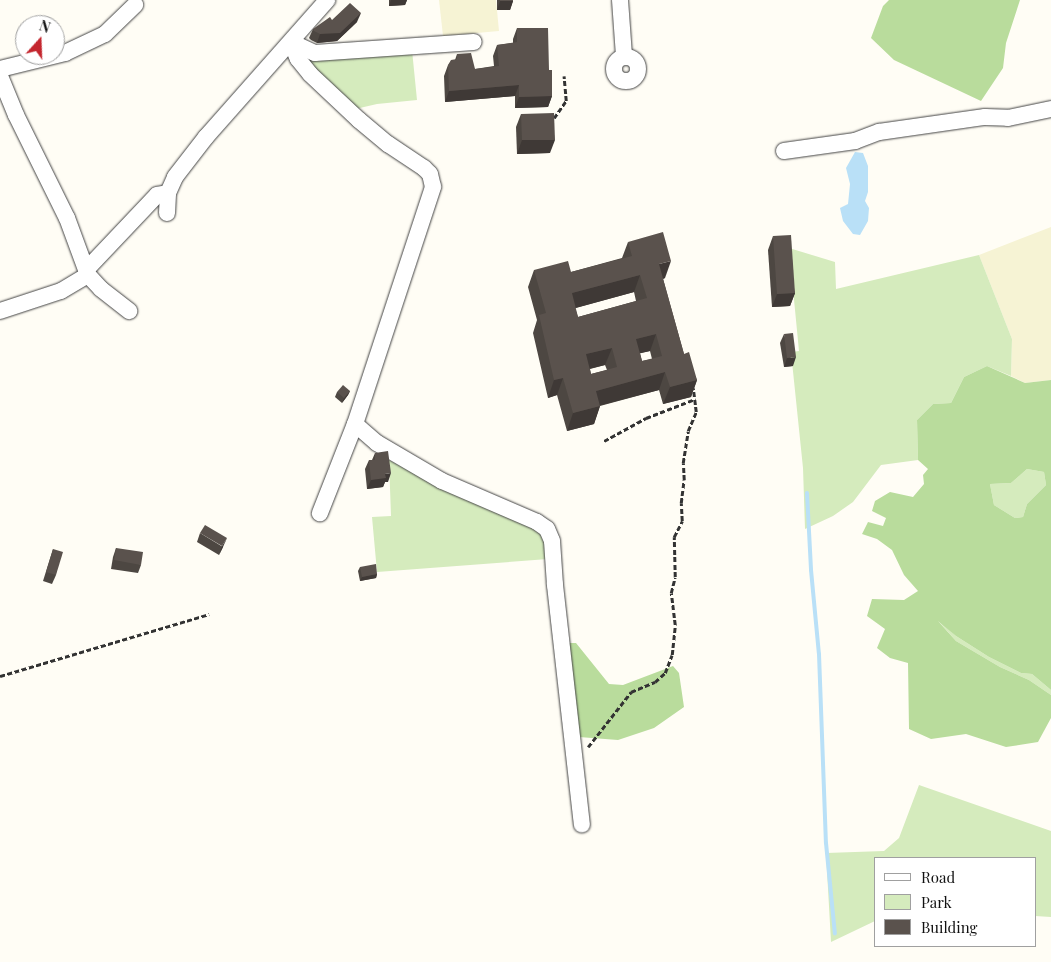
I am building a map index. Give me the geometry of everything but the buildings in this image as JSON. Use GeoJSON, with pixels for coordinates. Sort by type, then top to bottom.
{"type":"FeatureCollection","features":[{"type":"Feature","properties":{"kind":"street"},"geometry":{"type":"LineString","coordinates":[[167,212],[168,192],[175,177],[201,144],[327,0]]}},
{"type":"Feature","properties":{"kind":"street"},"geometry":{"type":"LineString","coordinates":[[620,0],[624,56]]}},
{"type":"Feature","properties":{"kind":"street"},"geometry":{"type":"LineString","coordinates":[[0,69],[73,49],[105,34],[136,5]]}},
{"type":"Feature","properties":{"kind":"street"},"geometry":{"type":"LineString","coordinates":[[291,42],[315,53],[474,42]]}},
{"type":"Feature","properties":{"kind":"street"},"geometry":{"type":"LineString","coordinates":[[291,42],[298,59],[310,74],[359,120],[388,144],[424,168],[430,174],[433,187],[355,424],[320,513]]}},
{"type":"Feature","properties":{"kind":"street"},"geometry":{"type":"LineString","coordinates":[[2,87],[67,218],[87,272],[100,289],[130,311]]}},
{"type":"Feature","properties":{"kind":"street"},"geometry":{"type":"LineString","coordinates":[[784,151],[855,141],[879,132],[985,117],[1008,118],[1051,109]]}},
{"type":"Feature","properties":{"kind":"street"},"geometry":{"type":"LineString","coordinates":[[0,311],[61,292],[87,272],[157,195],[168,192]]}},
{"type":"Feature","properties":{"kind":"street"},"geometry":{"type":"LineString","coordinates":[[355,424],[376,443],[442,481],[537,522],[547,529],[552,541],[554,585],[582,824]]}},
{"type":"Feature","properties":{"kind":"path"},"geometry":{"type":"LineString","coordinates":[[550,123],[566,101],[564,76]]}},
{"type":"Feature","properties":{"kind":"path"},"geometry":{"type":"LineString","coordinates":[[583,753],[630,692],[655,682],[665,673],[672,655],[675,624],[671,593],[675,577],[674,537],[682,521],[680,503],[684,480],[683,464],[688,431],[696,412],[692,381]]}},
{"type":"Feature","properties":{"kind":"path"},"geometry":{"type":"LineString","coordinates":[[604,441],[646,418],[695,399]]}},
{"type":"Feature","properties":{"kind":"path"},"geometry":{"type":"LineString","coordinates":[[0,676],[209,614]]}},
{"type":"Feature","properties":{"kind":"shaded area"},"geometry":{"type":"Polygon","coordinates":[[[439,0],[496,0],[499,31],[443,36],[439,0]]]}},
{"type":"Feature","properties":{"kind":"shaded area"},"geometry":{"type":"Polygon","coordinates":[[[1051,227],[1051,380],[1025,383],[1011,376],[1012,339],[979,255],[1051,227]]]}},
{"type":"Feature","properties":{"kind":"green space"},"geometry":{"type":"Polygon","coordinates":[[[889,0],[1020,0],[1006,43],[1003,68],[981,101],[894,60],[871,38],[883,6],[889,0]]]}},
{"type":"Feature","properties":{"kind":"green space"},"geometry":{"type":"Polygon","coordinates":[[[412,50],[417,100],[377,104],[351,110],[302,52],[412,50]]]}},
{"type":"Feature","properties":{"kind":"green space"},"geometry":{"type":"Polygon","coordinates":[[[789,248],[835,262],[836,289],[979,255],[1012,339],[1011,376],[987,366],[964,377],[951,403],[933,404],[917,420],[918,460],[881,465],[853,502],[833,516],[805,529],[803,468],[791,352],[799,351],[789,248]]]}},
{"type":"Feature","properties":{"kind":"green space"},"geometry":{"type":"Polygon","coordinates":[[[987,366],[1025,383],[1051,380],[1051,690],[1032,674],[1021,673],[989,657],[956,636],[938,621],[956,641],[1000,667],[1029,680],[1051,695],[1051,718],[1038,742],[1006,747],[966,734],[931,739],[909,729],[908,663],[890,658],[877,648],[885,629],[867,616],[872,599],[904,600],[918,591],[904,575],[892,550],[877,539],[862,534],[868,522],[883,526],[886,518],[872,511],[875,501],[890,492],[913,497],[924,484],[923,475],[928,469],[918,460],[917,420],[933,404],[951,403],[964,377],[987,366]],[[1027,469],[1011,483],[990,484],[994,505],[1015,518],[1023,517],[1027,504],[1046,485],[1044,472],[1027,469]]]}},
{"type":"Feature","properties":{"kind":"green space"},"geometry":{"type":"Polygon","coordinates":[[[389,460],[458,496],[546,534],[548,559],[377,572],[372,517],[391,516],[389,460]]]}},
{"type":"Feature","properties":{"kind":"green space"},"geometry":{"type":"Polygon","coordinates":[[[1027,469],[1044,472],[1046,485],[1027,504],[1023,517],[1015,518],[994,505],[990,484],[1011,483],[1027,469]]]}},
{"type":"Feature","properties":{"kind":"green space"},"geometry":{"type":"Polygon","coordinates":[[[934,616],[956,636],[989,657],[1021,673],[1032,674],[1051,690],[1051,695],[1029,680],[1000,667],[956,641],[934,616]]]}},
{"type":"Feature","properties":{"kind":"green space"},"geometry":{"type":"Polygon","coordinates":[[[565,643],[576,643],[609,684],[623,685],[673,666],[679,673],[684,707],[654,728],[618,740],[579,737],[565,643]]]}},
{"type":"Feature","properties":{"kind":"green space"},"geometry":{"type":"Polygon","coordinates":[[[919,785],[1051,831],[1051,917],[1036,916],[1036,857],[874,857],[874,921],[831,942],[826,853],[884,851],[899,838],[919,785]]]}},
{"type":"Feature","properties":{"kind":"water"},"geometry":{"type":"Polygon","coordinates":[[[855,152],[863,153],[868,166],[868,192],[865,201],[869,208],[868,221],[860,235],[853,234],[843,221],[840,208],[848,204],[850,184],[846,168],[855,152]]]}},
{"type":"Feature","properties":{"kind":"waterway"},"geometry":{"type":"LineString","coordinates":[[807,493],[811,570],[819,654],[826,843],[835,934]]}}]}
